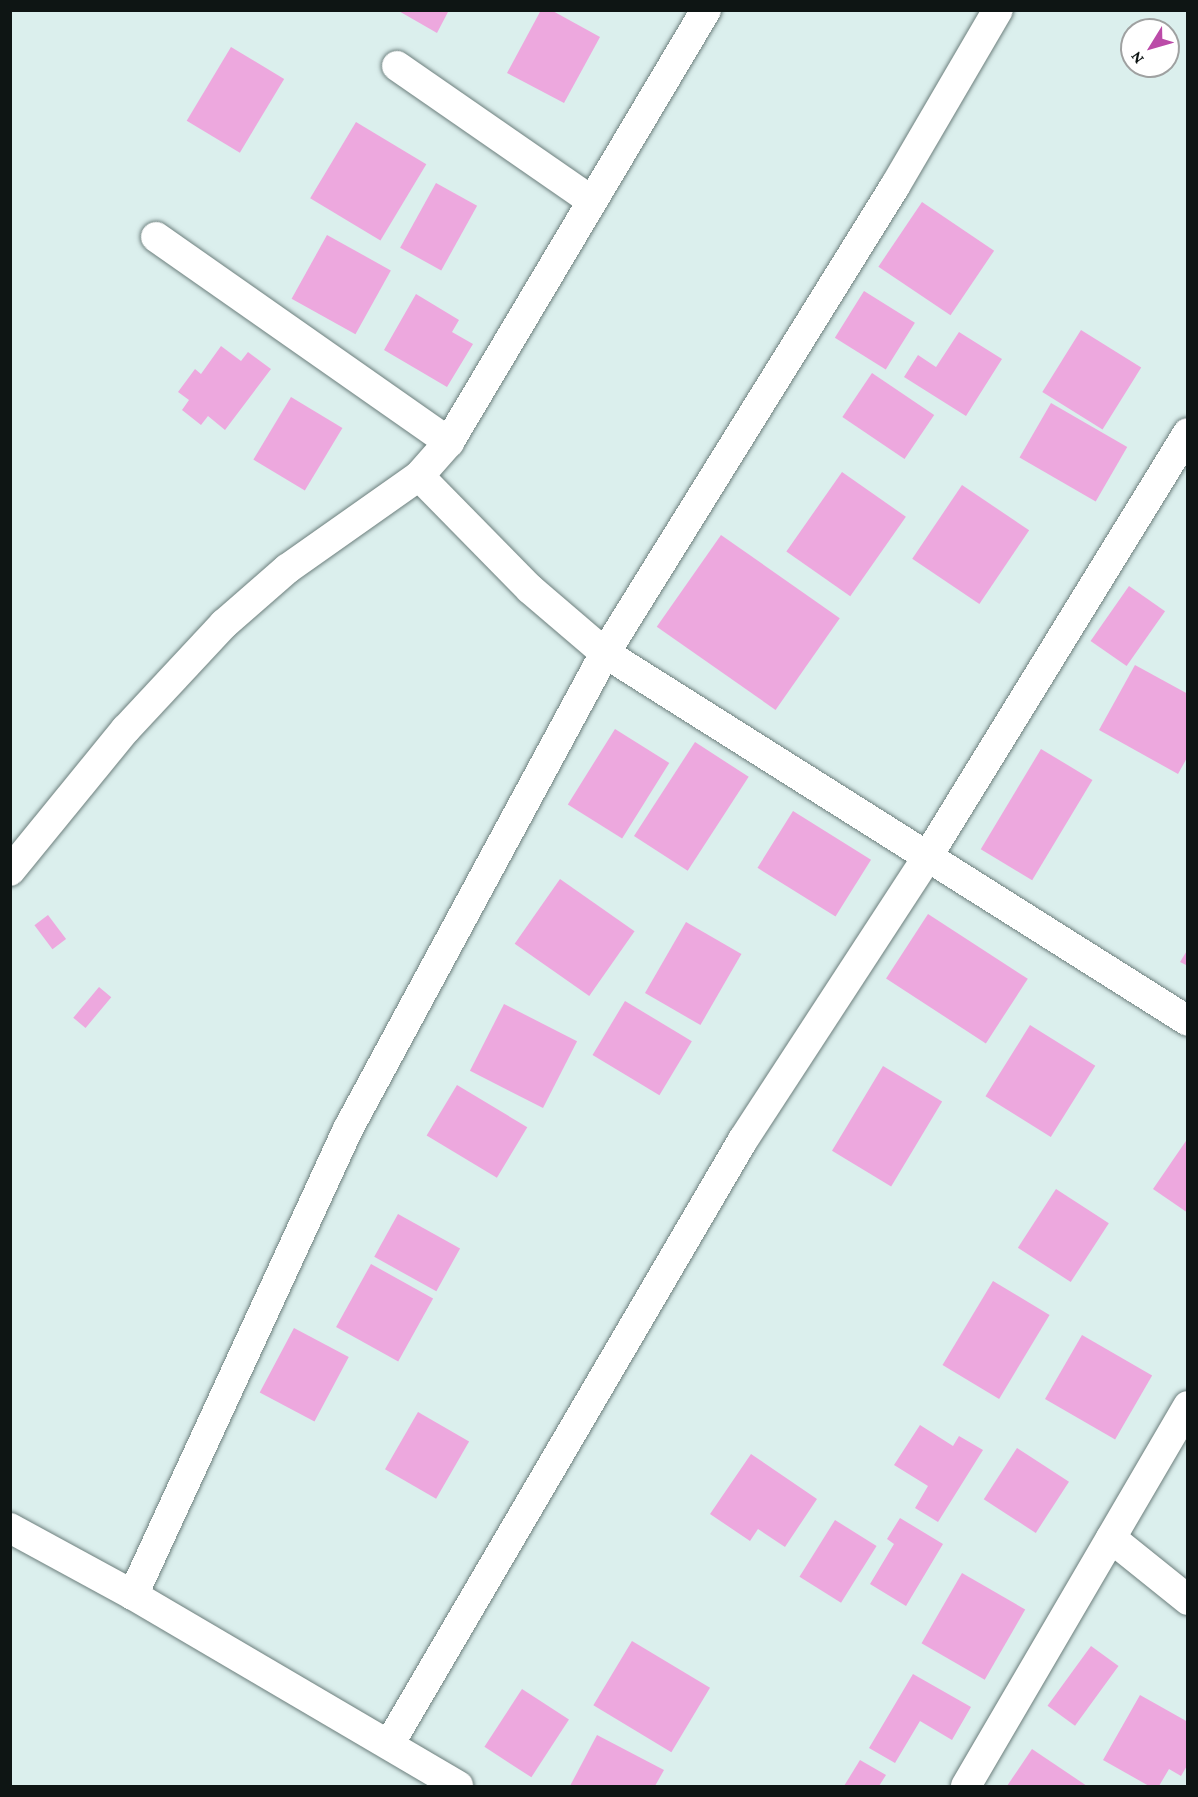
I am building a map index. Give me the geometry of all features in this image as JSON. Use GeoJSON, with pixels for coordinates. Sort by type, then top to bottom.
{"type":"FeatureCollection","features":[{"type":"Feature","properties":{"kind":"street"},"geometry":{"type":"LineString","coordinates":[[10,871],[126,729],[224,624],[287,569],[419,476],[449,442],[706,10]]}},
{"type":"Feature","properties":{"kind":"street"},"geometry":{"type":"LineString","coordinates":[[133,1595],[348,1129],[605,653],[895,186],[998,10]]}},
{"type":"Feature","properties":{"kind":"street"},"geometry":{"type":"LineString","coordinates":[[397,66],[592,201]]}},
{"type":"Feature","properties":{"kind":"street"},"geometry":{"type":"LineString","coordinates":[[156,237],[449,442]]}},
{"type":"Feature","properties":{"kind":"street"},"geometry":{"type":"LineString","coordinates":[[390,1743],[743,1140],[926,859],[1188,433]]}},
{"type":"Feature","properties":{"kind":"street"},"geometry":{"type":"LineString","coordinates":[[419,476],[530,589],[605,653],[926,859],[1188,1022]]}},
{"type":"Feature","properties":{"kind":"street"},"geometry":{"type":"LineString","coordinates":[[966,1786],[1188,1406]]}},
{"type":"Feature","properties":{"kind":"street"},"geometry":{"type":"LineString","coordinates":[[10,1528],[133,1595],[390,1743],[458,1786]]}},
{"type":"Feature","properties":{"kind":"street"},"geometry":{"type":"LineString","coordinates":[[1111,1538],[1188,1600]]}},
{"type":"Feature","properties":{"kind":"building"},"geometry":{"type":"Polygon","coordinates":[[[397,10],[449,10],[437,33],[397,10]]]}},
{"type":"Feature","properties":{"kind":"building"},"geometry":{"type":"Polygon","coordinates":[[[541,10],[551,10],[600,37],[564,103],[507,73],[541,10]]]}},
{"type":"Feature","properties":{"kind":"building"},"geometry":{"type":"Polygon","coordinates":[[[231,47],[284,79],[240,153],[187,121],[231,47]]]}},
{"type":"Feature","properties":{"kind":"building"},"geometry":{"type":"Polygon","coordinates":[[[356,122],[426,164],[380,241],[310,198],[356,122]]]}},
{"type":"Feature","properties":{"kind":"building"},"geometry":{"type":"Polygon","coordinates":[[[436,183],[477,206],[441,271],[400,248],[436,183]]]}},
{"type":"Feature","properties":{"kind":"building"},"geometry":{"type":"Polygon","coordinates":[[[922,202],[994,251],[951,315],[878,267],[922,202]]]}},
{"type":"Feature","properties":{"kind":"building"},"geometry":{"type":"Polygon","coordinates":[[[327,235],[391,270],[355,334],[292,299],[327,235]]]}},
{"type":"Feature","properties":{"kind":"building"},"geometry":{"type":"Polygon","coordinates":[[[864,291],[915,323],[886,369],[835,338],[864,291]]]}},
{"type":"Feature","properties":{"kind":"building"},"geometry":{"type":"Polygon","coordinates":[[[416,294],[459,320],[452,332],[473,344],[447,387],[384,350],[416,294]]]}},
{"type":"Feature","properties":{"kind":"building"},"geometry":{"type":"Polygon","coordinates":[[[1081,330],[1141,368],[1103,430],[1042,392],[1081,330]]]}},
{"type":"Feature","properties":{"kind":"building"},"geometry":{"type":"Polygon","coordinates":[[[959,332],[1002,359],[966,416],[904,377],[918,355],[936,367],[959,332]]]}},
{"type":"Feature","properties":{"kind":"building"},"geometry":{"type":"Polygon","coordinates":[[[221,346],[241,361],[248,352],[271,369],[225,430],[208,416],[201,425],[182,410],[189,400],[178,392],[195,369],[201,374],[221,346]]]}},
{"type":"Feature","properties":{"kind":"building"},"geometry":{"type":"Polygon","coordinates":[[[872,373],[934,415],[905,459],[842,417],[872,373]]]}},
{"type":"Feature","properties":{"kind":"building"},"geometry":{"type":"Polygon","coordinates":[[[291,397],[342,428],[305,490],[253,460],[291,397]]]}},
{"type":"Feature","properties":{"kind":"building"},"geometry":{"type":"Polygon","coordinates":[[[1051,403],[1127,447],[1096,502],[1020,458],[1051,403]]]}},
{"type":"Feature","properties":{"kind":"building"},"geometry":{"type":"Polygon","coordinates":[[[842,472],[906,517],[850,596],[786,551],[842,472]]]}},
{"type":"Feature","properties":{"kind":"building"},"geometry":{"type":"Polygon","coordinates":[[[962,485],[1029,530],[979,604],[912,559],[962,485]]]}},
{"type":"Feature","properties":{"kind":"building"},"geometry":{"type":"Polygon","coordinates":[[[721,535],[840,618],[776,710],[657,627],[721,535]]]}},
{"type":"Feature","properties":{"kind":"building"},"geometry":{"type":"Polygon","coordinates":[[[1129,586],[1165,611],[1127,666],[1091,641],[1129,586]]]}},
{"type":"Feature","properties":{"kind":"building"},"geometry":{"type":"Polygon","coordinates":[[[1135,665],[1188,694],[1188,756],[1178,774],[1099,730],[1135,665]]]}},
{"type":"Feature","properties":{"kind":"building"},"geometry":{"type":"Polygon","coordinates":[[[615,729],[669,763],[622,838],[568,804],[615,729]]]}},
{"type":"Feature","properties":{"kind":"building"},"geometry":{"type":"Polygon","coordinates":[[[695,742],[749,777],[688,871],[634,836],[695,742]]]}},
{"type":"Feature","properties":{"kind":"building"},"geometry":{"type":"Polygon","coordinates":[[[1041,749],[1092,780],[1032,880],[981,849],[1041,749]]]}},
{"type":"Feature","properties":{"kind":"building"},"geometry":{"type":"Polygon","coordinates":[[[793,811],[871,860],[836,917],[757,868],[793,811]]]}},
{"type":"Feature","properties":{"kind":"building"},"geometry":{"type":"Polygon","coordinates":[[[560,879],[635,931],[589,996],[515,944],[560,879]]]}},
{"type":"Feature","properties":{"kind":"building"},"geometry":{"type":"Polygon","coordinates":[[[928,914],[1028,979],[986,1043],[886,979],[928,914]]]}},
{"type":"Feature","properties":{"kind":"building"},"geometry":{"type":"Polygon","coordinates":[[[48,915],[66,939],[52,949],[34,925],[48,915]]]}},
{"type":"Feature","properties":{"kind":"building"},"geometry":{"type":"Polygon","coordinates":[[[686,922],[741,954],[700,1025],[645,993],[686,922]]]}},
{"type":"Feature","properties":{"kind":"building"},"geometry":{"type":"Polygon","coordinates":[[[1188,949],[1188,966],[1180,962],[1188,949]]]}},
{"type":"Feature","properties":{"kind":"building"},"geometry":{"type":"Polygon","coordinates":[[[99,987],[111,997],[86,1028],[73,1018],[99,987]]]}},
{"type":"Feature","properties":{"kind":"building"},"geometry":{"type":"Polygon","coordinates":[[[625,1001],[692,1041],[659,1095],[593,1055],[625,1001]]]}},
{"type":"Feature","properties":{"kind":"building"},"geometry":{"type":"Polygon","coordinates":[[[504,1004],[577,1041],[543,1108],[470,1071],[504,1004]]]}},
{"type":"Feature","properties":{"kind":"building"},"geometry":{"type":"Polygon","coordinates":[[[1030,1025],[1095,1066],[1051,1137],[985,1096],[1030,1025]]]}},
{"type":"Feature","properties":{"kind":"building"},"geometry":{"type":"Polygon","coordinates":[[[883,1066],[942,1102],[891,1186],[832,1151],[883,1066]]]}},
{"type":"Feature","properties":{"kind":"building"},"geometry":{"type":"Polygon","coordinates":[[[457,1085],[527,1127],[497,1178],[427,1136],[457,1085]]]}},
{"type":"Feature","properties":{"kind":"building"},"geometry":{"type":"Polygon","coordinates":[[[1188,1138],[1188,1213],[1153,1189],[1188,1138]]]}},
{"type":"Feature","properties":{"kind":"building"},"geometry":{"type":"Polygon","coordinates":[[[1056,1189],[1109,1223],[1071,1282],[1018,1248],[1056,1189]]]}},
{"type":"Feature","properties":{"kind":"building"},"geometry":{"type":"Polygon","coordinates":[[[398,1214],[460,1248],[436,1291],[374,1257],[398,1214]]]}},
{"type":"Feature","properties":{"kind":"building"},"geometry":{"type":"Polygon","coordinates":[[[371,1264],[433,1298],[398,1361],[336,1327],[371,1264]]]}},
{"type":"Feature","properties":{"kind":"building"},"geometry":{"type":"Polygon","coordinates":[[[993,1281],[1050,1315],[999,1399],[943,1365],[993,1281]]]}},
{"type":"Feature","properties":{"kind":"building"},"geometry":{"type":"Polygon","coordinates":[[[294,1328],[349,1357],[314,1422],[260,1392],[294,1328]]]}},
{"type":"Feature","properties":{"kind":"building"},"geometry":{"type":"Polygon","coordinates":[[[1082,1335],[1152,1376],[1115,1440],[1045,1399],[1082,1335]]]}},
{"type":"Feature","properties":{"kind":"building"},"geometry":{"type":"Polygon","coordinates":[[[418,1412],[469,1442],[436,1499],[385,1469],[418,1412]]]}},
{"type":"Feature","properties":{"kind":"building"},"geometry":{"type":"Polygon","coordinates":[[[920,1425],[953,1446],[959,1436],[983,1450],[938,1522],[915,1508],[928,1486],[894,1465],[920,1425]]]}},
{"type":"Feature","properties":{"kind":"building"},"geometry":{"type":"Polygon","coordinates":[[[1017,1448],[1069,1482],[1036,1533],[984,1499],[1017,1448]]]}},
{"type":"Feature","properties":{"kind":"building"},"geometry":{"type":"Polygon","coordinates":[[[751,1454],[817,1499],[785,1547],[758,1529],[750,1541],[710,1514],[751,1454]]]}},
{"type":"Feature","properties":{"kind":"building"},"geometry":{"type":"Polygon","coordinates":[[[900,1518],[943,1544],[906,1606],[870,1584],[894,1544],[887,1539],[900,1518]]]}},
{"type":"Feature","properties":{"kind":"building"},"geometry":{"type":"Polygon","coordinates":[[[835,1520],[877,1546],[841,1603],[799,1577],[835,1520]]]}},
{"type":"Feature","properties":{"kind":"building"},"geometry":{"type":"Polygon","coordinates":[[[962,1573],[1025,1609],[985,1680],[922,1643],[962,1573]]]}},
{"type":"Feature","properties":{"kind":"building"},"geometry":{"type":"Polygon","coordinates":[[[632,1641],[710,1688],[671,1752],[593,1705],[632,1641]]]}},
{"type":"Feature","properties":{"kind":"building"},"geometry":{"type":"Polygon","coordinates":[[[1091,1646],[1119,1666],[1075,1726],[1048,1706],[1091,1646]]]}},
{"type":"Feature","properties":{"kind":"building"},"geometry":{"type":"Polygon","coordinates":[[[913,1674],[971,1707],[952,1740],[920,1721],[895,1763],[869,1748],[913,1674]]]}},
{"type":"Feature","properties":{"kind":"building"},"geometry":{"type":"Polygon","coordinates":[[[522,1689],[569,1719],[531,1777],[484,1747],[522,1689]]]}},
{"type":"Feature","properties":{"kind":"building"},"geometry":{"type":"Polygon","coordinates":[[[1140,1695],[1188,1722],[1188,1764],[1181,1776],[1169,1769],[1159,1786],[1149,1786],[1103,1760],[1140,1695]]]}},
{"type":"Feature","properties":{"kind":"building"},"geometry":{"type":"Polygon","coordinates":[[[597,1735],[664,1770],[655,1786],[570,1786],[597,1735]]]}},
{"type":"Feature","properties":{"kind":"building"},"geometry":{"type":"Polygon","coordinates":[[[1032,1749],[1087,1786],[1007,1786],[1032,1749]]]}},
{"type":"Feature","properties":{"kind":"building"},"geometry":{"type":"Polygon","coordinates":[[[860,1760],[886,1775],[879,1786],[844,1786],[860,1760]]]}}]}
